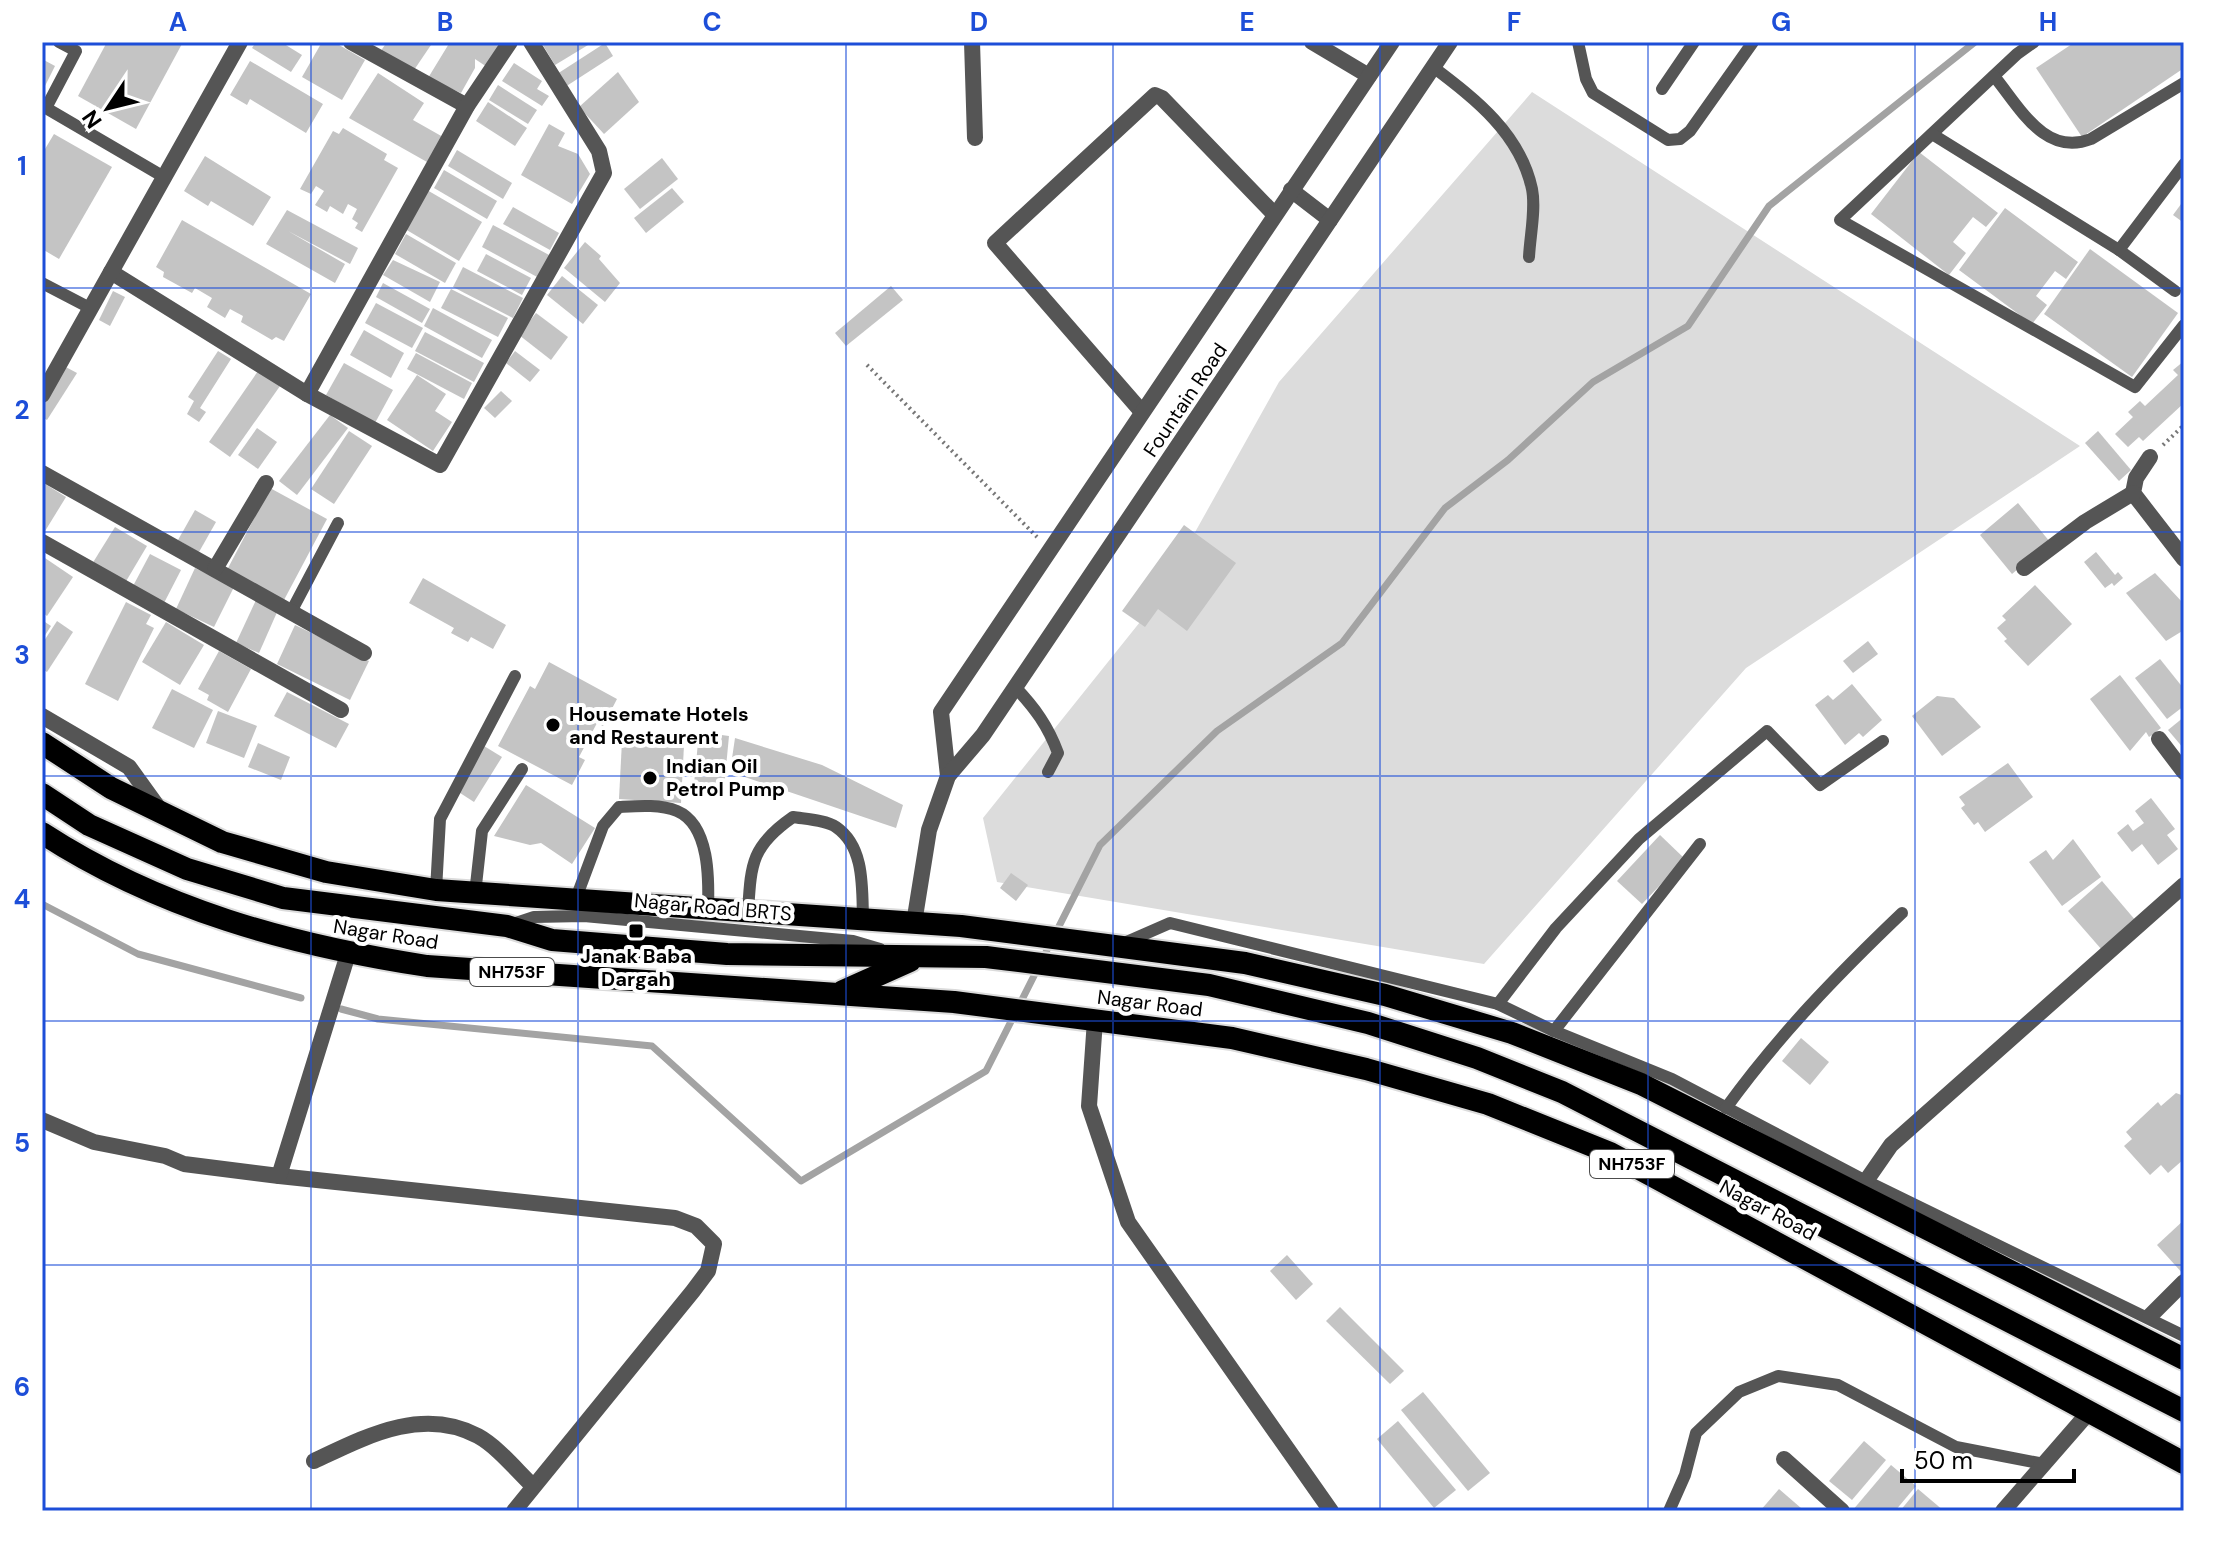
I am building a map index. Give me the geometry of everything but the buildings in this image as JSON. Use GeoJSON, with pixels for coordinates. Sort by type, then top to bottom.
{"type":"FeatureCollection","features":[{"type":"Feature","properties":{"kind":"highway"},"geometry":{"type":"LineString","coordinates":[[42,743],[111,788],[222,842],[326,872],[475,894],[914,923],[1053,938],[1245,963],[1385,995],[1522,1037],[1641,1084],[2184,1359]]}},
{"type":"Feature","properties":{"kind":"highway"},"geometry":{"type":"LineString","coordinates":[[42,794],[89,825],[187,869],[283,898],[507,926],[552,940],[695,952],[1020,960],[1209,985],[1368,1023],[1491,1063],[1562,1092],[2184,1411]]}},
{"type":"Feature","properties":{"kind":"highway","name":"Nagar Road"},"geometry":{"type":"LineString","coordinates":[[42,833],[74,854],[195,912],[348,954],[457,968],[839,993],[1017,1010],[1232,1038],[1366,1069],[1488,1104],[1610,1153],[2184,1463]]}},
{"type":"Feature","properties":{"kind":"highway"},"geometry":{"type":"LineString","coordinates":[[839,993],[915,959]]}},
{"type":"Feature","properties":{"kind":"street"},"geometry":{"type":"LineString","coordinates":[[42,395],[240,42]]}},
{"type":"Feature","properties":{"kind":"street"},"geometry":{"type":"LineString","coordinates":[[307,394],[467,106],[510,42]]}},
{"type":"Feature","properties":{"kind":"street"},"geometry":{"type":"LineString","coordinates":[[111,272],[307,394],[440,465],[604,173],[599,151],[531,42]]}},
{"type":"Feature","properties":{"kind":"street"},"geometry":{"type":"LineString","coordinates":[[972,42],[975,138]]}},
{"type":"Feature","properties":{"kind":"street"},"geometry":{"type":"LineString","coordinates":[[1312,42],[1369,76]]}},
{"type":"Feature","properties":{"kind":"street","name":"Fountain Road"},"geometry":{"type":"LineString","coordinates":[[948,776],[941,712],[1392,42]]}},
{"type":"Feature","properties":{"kind":"street","name":"Fountain Road"},"geometry":{"type":"LineString","coordinates":[[914,923],[929,830],[948,776],[983,735],[1450,42]]}},
{"type":"Feature","properties":{"kind":"street"},"geometry":{"type":"LineString","coordinates":[[357,43],[467,106]]}},
{"type":"Feature","properties":{"kind":"street"},"geometry":{"type":"LineString","coordinates":[[1142,412],[995,243],[1155,95],[1162,98],[1274,214]]}},
{"type":"Feature","properties":{"kind":"street"},"geometry":{"type":"LineString","coordinates":[[1291,190],[1330,220]]}},
{"type":"Feature","properties":{"kind":"street"},"geometry":{"type":"LineString","coordinates":[[2024,568],[2085,522],[2133,493],[2136,478],[2150,457]]}},
{"type":"Feature","properties":{"kind":"street"},"geometry":{"type":"LineString","coordinates":[[42,473],[364,653]]}},
{"type":"Feature","properties":{"kind":"street"},"geometry":{"type":"LineString","coordinates":[[215,569],[266,483]]}},
{"type":"Feature","properties":{"kind":"street"},"geometry":{"type":"LineString","coordinates":[[2133,493],[2184,559]]}},
{"type":"Feature","properties":{"kind":"street"},"geometry":{"type":"LineString","coordinates":[[42,542],[341,710]]}},
{"type":"Feature","properties":{"kind":"street"},"geometry":{"type":"LineString","coordinates":[[42,716],[129,767],[162,812]]}},
{"type":"Feature","properties":{"kind":"street"},"geometry":{"type":"LineString","coordinates":[[2159,739],[2184,772]]}},
{"type":"Feature","properties":{"kind":"street"},"geometry":{"type":"LineString","coordinates":[[1866,1181],[1891,1145],[2184,885]]}},
{"type":"Feature","properties":{"kind":"street"},"geometry":{"type":"LineString","coordinates":[[279,1176],[348,954]]}},
{"type":"Feature","properties":{"kind":"street"},"geometry":{"type":"LineString","coordinates":[[1095,1020],[1089,1106],[1128,1222],[1331,1511]]}},
{"type":"Feature","properties":{"kind":"street"},"geometry":{"type":"LineString","coordinates":[[42,1120],[94,1142],[165,1156],[195,1167],[675,1218],[696,1226],[714,1244],[708,1271],[514,1511]]}},
{"type":"Feature","properties":{"kind":"street"},"geometry":{"type":"LineString","coordinates":[[2150,1316],[2184,1282]]}},
{"type":"Feature","properties":{"kind":"street"},"geometry":{"type":"LineString","coordinates":[[2003,1511],[2090,1411]]}},
{"type":"Feature","properties":{"kind":"street"},"geometry":{"type":"LineString","coordinates":[[314,1461],[378,1431],[416,1424],[450,1427],[480,1437],[533,1486]]}},
{"type":"Feature","properties":{"kind":"street"},"geometry":{"type":"LineString","coordinates":[[1784,1459],[1842,1511]]}},
{"type":"Feature","properties":{"kind":"lane"},"geometry":{"type":"LineString","coordinates":[[59,42],[76,51],[46,108],[164,177]]}},
{"type":"Feature","properties":{"kind":"lane"},"geometry":{"type":"LineString","coordinates":[[1578,42],[1586,79],[1593,93],[1668,140],[1680,139],[1690,131],[1753,42]]}},
{"type":"Feature","properties":{"kind":"lane"},"geometry":{"type":"LineString","coordinates":[[1662,89],[1694,42]]}},
{"type":"Feature","properties":{"kind":"lane"},"geometry":{"type":"LineString","coordinates":[[2034,42],[1840,220],[2135,387],[2184,325]]}},
{"type":"Feature","properties":{"kind":"lane"},"geometry":{"type":"LineString","coordinates":[[1433,67],[1480,103],[1503,129],[1521,158],[1533,191],[1529,257]]}},
{"type":"Feature","properties":{"kind":"lane"},"geometry":{"type":"LineString","coordinates":[[1994,76],[2042,134],[2055,143],[2075,145],[2184,83]]}},
{"type":"Feature","properties":{"kind":"lane"},"geometry":{"type":"LineString","coordinates":[[1932,134],[2119,250],[2175,291]]}},
{"type":"Feature","properties":{"kind":"lane"},"geometry":{"type":"LineString","coordinates":[[2119,250],[2184,164]]}},
{"type":"Feature","properties":{"kind":"lane"},"geometry":{"type":"LineString","coordinates":[[42,283],[90,308]]}},
{"type":"Feature","properties":{"kind":"lane"},"geometry":{"type":"LineString","coordinates":[[291,612],[338,523]]}},
{"type":"Feature","properties":{"kind":"lane"},"geometry":{"type":"LineString","coordinates":[[436,890],[440,819],[515,676]]}},
{"type":"Feature","properties":{"kind":"lane"},"geometry":{"type":"LineString","coordinates":[[1015,687],[1038,711],[1052,736],[1058,753],[1048,772]]}},
{"type":"Feature","properties":{"kind":"lane"},"geometry":{"type":"LineString","coordinates":[[1498,1004],[1556,928],[1639,839],[1767,731],[1820,785],[1883,741]]}},
{"type":"Feature","properties":{"kind":"lane"},"geometry":{"type":"LineString","coordinates":[[475,894],[482,831],[522,769]]}},
{"type":"Feature","properties":{"kind":"lane"},"geometry":{"type":"LineString","coordinates":[[575,901],[603,826],[619,807],[645,806],[677,811],[692,823],[704,848],[708,910]]}},
{"type":"Feature","properties":{"kind":"lane"},"geometry":{"type":"LineString","coordinates":[[748,912],[751,867],[767,835],[793,817],[835,826],[855,848],[862,880],[863,920]]}},
{"type":"Feature","properties":{"kind":"lane"},"geometry":{"type":"LineString","coordinates":[[1554,1031],[1700,844]]}},
{"type":"Feature","properties":{"kind":"lane"},"geometry":{"type":"LineString","coordinates":[[1726,1108],[1764,1056],[1840,972],[1902,913]]}},
{"type":"Feature","properties":{"kind":"lane"},"geometry":{"type":"LineString","coordinates":[[1115,947],[1170,923],[1498,1004],[1554,1031],[1672,1079],[1866,1181],[2150,1316],[2184,1336]]}},
{"type":"Feature","properties":{"kind":"lane"},"geometry":{"type":"LineString","coordinates":[[1669,1511],[1685,1475],[1696,1433],[1739,1392],[1778,1376],[1838,1385],[1956,1447],[2044,1464]]}},
{"type":"Feature","properties":{"kind":"path"},"geometry":{"type":"LineString","coordinates":[[867,365],[1049,550]]}},
{"type":"Feature","properties":{"kind":"path"},"geometry":{"type":"LineString","coordinates":[[2150,457],[2184,425]]}},
{"type":"Feature","properties":{"kind":"shaded area"},"geometry":{"type":"Polygon","coordinates":[[[1532,92],[2080,446],[1746,668],[1484,964],[997,882],[983,818],[1156,602],[1279,382],[1532,92]]]}},
{"type":"Feature","properties":{"kind":"waterway"},"geometry":{"type":"LineString","coordinates":[[341,1009],[378,1019],[652,1046],[801,1181],[986,1071],[1100,845],[1217,731],[1342,643],[1445,508],[1508,460],[1593,382],[1688,326],[1769,206],[1975,42]]}},
{"type":"Feature","properties":{"kind":"waterway"},"geometry":{"type":"LineString","coordinates":[[42,904],[138,954],[301,998]]}},
{"type":"Feature","properties":{"kind":"place","name":"Housemate Hotels and Restaurent"},"geometry":{"type":"Point","coordinates":[553,725]}},
{"type":"Feature","properties":{"kind":"place","name":"Indian Oil Petrol Pump"},"geometry":{"type":"Point","coordinates":[650,778]}},
{"type":"Feature","properties":{"kind":"place","name":"Janak Baba Dargah"},"geometry":{"type":"Point","coordinates":[636,931]}}]}
